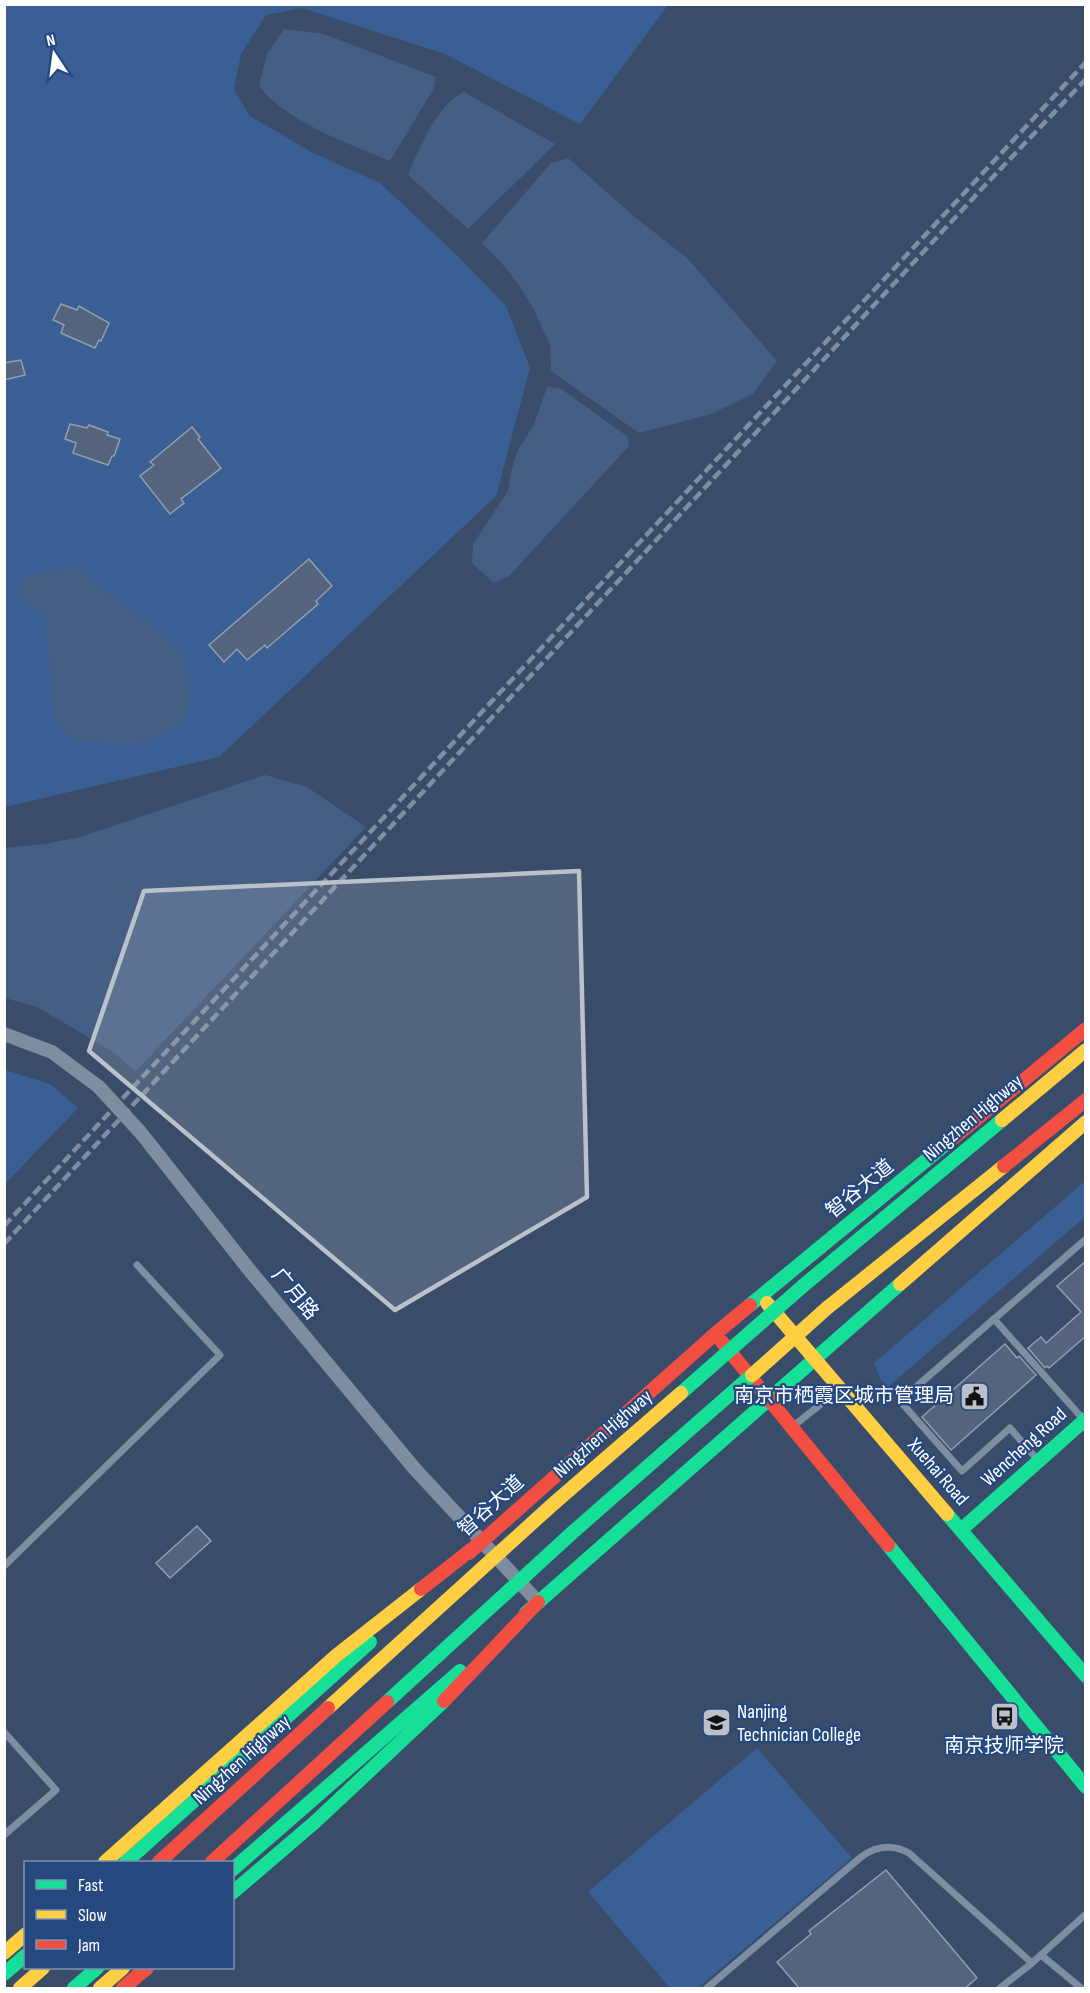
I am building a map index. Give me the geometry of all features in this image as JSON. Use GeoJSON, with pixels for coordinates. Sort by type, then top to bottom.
{"type":"FeatureCollection","features":[{"type":"Feature","properties":{"kind":"main road","name":"智谷大道"},"geometry":{"type":"LineString","coordinates":[[128,1861],[715,1334],[1086,1029]]}},
{"type":"Feature","properties":{"kind":"main road","name":"Ningzhen Highway"},"geometry":{"type":"LineString","coordinates":[[161,1861],[561,1497],[804,1285],[1086,1050]]}},
{"type":"Feature","properties":{"kind":"main road"},"geometry":{"type":"LineString","coordinates":[[214,1861],[564,1540],[818,1316],[1086,1100]]}},
{"type":"Feature","properties":{"kind":"main road"},"geometry":{"type":"LineString","coordinates":[[234,1868],[1086,1122]]}},
{"type":"Feature","properties":{"kind":"main road","name":"Xuehai Road"},"geometry":{"type":"LineString","coordinates":[[761,1295],[1086,1676]]}},
{"type":"Feature","properties":{"kind":"main road"},"geometry":{"type":"LineString","coordinates":[[715,1334],[1086,1787]]}},
{"type":"Feature","properties":{"kind":"main road","name":"Wencheng Road"},"geometry":{"type":"LineString","coordinates":[[962,1529],[1085,1420]]}},
{"type":"Feature","properties":{"kind":"main road"},"geometry":{"type":"LineString","coordinates":[[107,1861],[337,1655],[481,1542]]}},
{"type":"Feature","properties":{"kind":"main road"},"geometry":{"type":"LineString","coordinates":[[234,1891],[315,1822],[437,1709],[538,1602]]}},
{"type":"Feature","properties":{"kind":"main road"},"geometry":{"type":"LineString","coordinates":[[4,1953],[24,1936]]}},
{"type":"Feature","properties":{"kind":"main road"},"geometry":{"type":"LineString","coordinates":[[4,1974],[24,1957]]}},
{"type":"Feature","properties":{"kind":"main road"},"geometry":{"type":"LineString","coordinates":[[20,1989],[42,1969]]}},
{"type":"Feature","properties":{"kind":"main road"},"geometry":{"type":"LineString","coordinates":[[74,1989],[96,1969]]}},
{"type":"Feature","properties":{"kind":"main road"},"geometry":{"type":"LineString","coordinates":[[100,1989],[122,1969]]}},
{"type":"Feature","properties":{"kind":"main road"},"geometry":{"type":"LineString","coordinates":[[123,1989],[146,1969]]}},
{"type":"Feature","properties":{"kind":"street","name":"广月路"},"geometry":{"type":"LineString","coordinates":[[4,1034],[52,1052],[99,1087],[141,1133],[251,1272],[414,1468],[538,1602]]}},
{"type":"Feature","properties":{"kind":"lane"},"geometry":{"type":"LineString","coordinates":[[1039,1461],[1010,1428],[962,1471],[900,1401],[1086,1239]]}},
{"type":"Feature","properties":{"kind":"lane"},"geometry":{"type":"LineString","coordinates":[[4,1566],[220,1355],[137,1265]]}},
{"type":"Feature","properties":{"kind":"lane"},"geometry":{"type":"LineString","coordinates":[[994,1319],[1085,1420]]}},
{"type":"Feature","properties":{"kind":"lane"},"geometry":{"type":"LineString","coordinates":[[791,1427],[840,1389]]}},
{"type":"Feature","properties":{"kind":"lane"},"geometry":{"type":"LineString","coordinates":[[4,1732],[56,1790],[4,1835]]}},
{"type":"Feature","properties":{"kind":"lane"},"geometry":{"type":"LineString","coordinates":[[707,1989],[867,1853],[874,1849],[888,1847],[909,1853],[1032,1963]]}},
{"type":"Feature","properties":{"kind":"lane"},"geometry":{"type":"LineString","coordinates":[[1000,1989],[1086,1914]]}},
{"type":"Feature","properties":{"kind":"lane"},"geometry":{"type":"LineString","coordinates":[[1041,1955],[1082,1989]]}},
{"type":"Feature","properties":{"kind":"highlighted area"},"geometry":{"type":"Polygon","coordinates":[[[579,871],[587,1197],[395,1310],[89,1051],[144,891],[579,871]]]}},
{"type":"Feature","properties":{"kind":"shaded area"},"geometry":{"type":"Polygon","coordinates":[[[4,5],[668,5],[580,124],[445,54],[302,8],[266,15],[241,54],[234,90],[250,116],[313,153],[380,183],[458,256],[506,306],[530,368],[496,496],[219,757],[5,807],[4,5]]]}},
{"type":"Feature","properties":{"kind":"shaded area"},"geometry":{"type":"Polygon","coordinates":[[[284,29],[324,34],[436,77],[434,88],[390,161],[301,121],[270,99],[259,86],[267,54],[284,29]]]}},
{"type":"Feature","properties":{"kind":"shaded area"},"geometry":{"type":"Polygon","coordinates":[[[464,92],[555,144],[468,229],[408,175],[437,117],[446,106],[464,92]]]}},
{"type":"Feature","properties":{"kind":"shaded area"},"geometry":{"type":"Polygon","coordinates":[[[568,158],[636,218],[687,258],[777,361],[753,394],[711,414],[639,433],[551,371],[550,345],[533,308],[505,267],[482,243],[551,163],[568,158]]]}},
{"type":"Feature","properties":{"kind":"shaded area"},"geometry":{"type":"Polygon","coordinates":[[[547,387],[560,388],[627,436],[629,446],[509,576],[494,583],[472,563],[473,544],[508,491],[517,452],[534,424],[547,387]]]}},
{"type":"Feature","properties":{"kind":"shaded area"},"geometry":{"type":"Polygon","coordinates":[[[74,567],[82,569],[108,593],[165,635],[183,654],[191,679],[190,702],[182,722],[159,737],[142,743],[110,745],[69,737],[54,719],[45,615],[30,607],[19,594],[21,579],[40,572],[74,567]]]}},
{"type":"Feature","properties":{"kind":"shaded area"},"geometry":{"type":"Polygon","coordinates":[[[265,775],[307,787],[366,827],[136,1071],[110,1050],[37,1007],[5,998],[5,848],[45,844],[80,837],[265,775]]]}},
{"type":"Feature","properties":{"kind":"shaded area"},"geometry":{"type":"Polygon","coordinates":[[[5,1070],[50,1084],[78,1108],[5,1184],[5,1070]]]}},
{"type":"Feature","properties":{"kind":"shaded area"},"geometry":{"type":"Polygon","coordinates":[[[1085,1181],[1085,1217],[888,1387],[881,1380],[874,1363],[1085,1181]]]}},
{"type":"Feature","properties":{"kind":"shaded area"},"geometry":{"type":"Polygon","coordinates":[[[757,1748],[852,1858],[698,1988],[670,1988],[588,1892],[757,1748]]]}},
{"type":"Feature","properties":{"kind":"building"},"geometry":{"type":"Polygon","coordinates":[[[61,304],[77,310],[79,306],[109,323],[101,341],[99,340],[95,348],[61,333],[64,325],[53,320],[61,304]]]}},
{"type":"Feature","properties":{"kind":"building"},"geometry":{"type":"Polygon","coordinates":[[[21,360],[25,375],[4,380],[4,363],[21,360]]]}},
{"type":"Feature","properties":{"kind":"building"},"geometry":{"type":"Polygon","coordinates":[[[70,424],[87,428],[89,425],[120,439],[108,465],[73,453],[76,443],[65,439],[70,424]]]}},
{"type":"Feature","properties":{"kind":"building"},"geometry":{"type":"Polygon","coordinates":[[[192,427],[200,437],[198,439],[221,468],[181,499],[184,503],[170,514],[140,476],[154,465],[150,462],[192,427]]]}},
{"type":"Feature","properties":{"kind":"building"},"geometry":{"type":"Polygon","coordinates":[[[309,559],[332,586],[316,601],[318,604],[267,648],[265,645],[247,660],[237,649],[224,662],[209,645],[309,559]]]}},
{"type":"Feature","properties":{"kind":"building"},"geometry":{"type":"Polygon","coordinates":[[[1086,1261],[1086,1336],[1049,1368],[1047,1366],[1045,1368],[1028,1348],[1041,1337],[1046,1343],[1081,1312],[1057,1286],[1086,1261]]]}},
{"type":"Feature","properties":{"kind":"building"},"geometry":{"type":"Polygon","coordinates":[[[1005,1344],[1036,1375],[951,1450],[922,1417],[1005,1344]]]}},
{"type":"Feature","properties":{"kind":"building"},"geometry":{"type":"Polygon","coordinates":[[[197,1526],[211,1541],[170,1578],[156,1563],[197,1526]]]}},
{"type":"Feature","properties":{"kind":"building"},"geometry":{"type":"Polygon","coordinates":[[[886,1870],[977,1978],[964,1989],[800,1989],[777,1962],[811,1934],[809,1931],[886,1870]]]}},
{"type":"Feature","properties":{"kind":"railway"},"geometry":{"type":"LineString","coordinates":[[4,1226],[1086,62]]}},
{"type":"Feature","properties":{"kind":"railway"},"geometry":{"type":"LineString","coordinates":[[4,1244],[1086,79]]}},
{"type":"Feature","properties":{"kind":"traffic: fast"},"geometry":{"type":"LineString","coordinates":[[681,1393],[804,1285],[1002,1120]]}},
{"type":"Feature","properties":{"kind":"traffic: fast"},"geometry":{"type":"LineString","coordinates":[[750,1305],[952,1139]]}},
{"type":"Feature","properties":{"kind":"traffic: fast"},"geometry":{"type":"LineString","coordinates":[[526,1613],[900,1284]]}},
{"type":"Feature","properties":{"kind":"traffic: fast"},"geometry":{"type":"LineString","coordinates":[[387,1702],[573,1532],[752,1375]]}},
{"type":"Feature","properties":{"kind":"traffic: fast"},"geometry":{"type":"LineString","coordinates":[[962,1529],[1086,1419]]}},
{"type":"Feature","properties":{"kind":"traffic: fast"},"geometry":{"type":"LineString","coordinates":[[947,1514],[1086,1676]]}},
{"type":"Feature","properties":{"kind":"traffic: fast"},"geometry":{"type":"LineString","coordinates":[[888,1545],[1086,1787]]}},
{"type":"Feature","properties":{"kind":"traffic: fast"},"geometry":{"type":"LineString","coordinates":[[127,1861],[370,1642]]}},
{"type":"Feature","properties":{"kind":"traffic: fast"},"geometry":{"type":"LineString","coordinates":[[234,1868],[460,1671]]}},
{"type":"Feature","properties":{"kind":"traffic: fast"},"geometry":{"type":"LineString","coordinates":[[234,1891],[315,1822],[444,1701]]}},
{"type":"Feature","properties":{"kind":"traffic: fast"},"geometry":{"type":"LineString","coordinates":[[4,1974],[24,1957]]}},
{"type":"Feature","properties":{"kind":"traffic: fast"},"geometry":{"type":"LineString","coordinates":[[74,1988],[96,1969]]}},
{"type":"Feature","properties":{"kind":"traffic: slow"},"geometry":{"type":"LineString","coordinates":[[1002,1120],[1086,1050]]}},
{"type":"Feature","properties":{"kind":"traffic: slow"},"geometry":{"type":"LineString","coordinates":[[900,1284],[1086,1122]]}},
{"type":"Feature","properties":{"kind":"traffic: slow"},"geometry":{"type":"LineString","coordinates":[[752,1375],[827,1308],[1004,1166]]}},
{"type":"Feature","properties":{"kind":"traffic: slow"},"geometry":{"type":"LineString","coordinates":[[767,1303],[947,1514]]}},
{"type":"Feature","properties":{"kind":"traffic: slow"},"geometry":{"type":"LineString","coordinates":[[328,1708],[552,1505],[681,1393]]}},
{"type":"Feature","properties":{"kind":"traffic: slow"},"geometry":{"type":"LineString","coordinates":[[106,1861],[337,1655],[421,1589]]}},
{"type":"Feature","properties":{"kind":"traffic: slow"},"geometry":{"type":"LineString","coordinates":[[4,1953],[24,1936]]}},
{"type":"Feature","properties":{"kind":"traffic: slow"},"geometry":{"type":"LineString","coordinates":[[20,1988],[42,1969]]}},
{"type":"Feature","properties":{"kind":"traffic: slow"},"geometry":{"type":"LineString","coordinates":[[100,1988],[122,1969]]}},
{"type":"Feature","properties":{"kind":"traffic: jam"},"geometry":{"type":"LineString","coordinates":[[952,1139],[1086,1029]]}},
{"type":"Feature","properties":{"kind":"traffic: jam"},"geometry":{"type":"LineString","coordinates":[[1004,1166],[1086,1100]]}},
{"type":"Feature","properties":{"kind":"traffic: jam"},"geometry":{"type":"LineString","coordinates":[[469,1553],[750,1305]]}},
{"type":"Feature","properties":{"kind":"traffic: jam"},"geometry":{"type":"LineString","coordinates":[[722,1342],[888,1545]]}},
{"type":"Feature","properties":{"kind":"traffic: jam"},"geometry":{"type":"LineString","coordinates":[[421,1589],[481,1542]]}},
{"type":"Feature","properties":{"kind":"traffic: jam"},"geometry":{"type":"LineString","coordinates":[[444,1701],[538,1602]]}},
{"type":"Feature","properties":{"kind":"traffic: jam"},"geometry":{"type":"LineString","coordinates":[[213,1861],[387,1702]]}},
{"type":"Feature","properties":{"kind":"traffic: jam"},"geometry":{"type":"LineString","coordinates":[[160,1861],[328,1708]]}},
{"type":"Feature","properties":{"kind":"traffic: jam"},"geometry":{"type":"LineString","coordinates":[[123,1988],[146,1969]]}},
{"type":"Feature","properties":{"kind":"place","name":"南京市栖霞区城市管理局"},"geometry":{"type":"Point","coordinates":[975,1396]}},
{"type":"Feature","properties":{"kind":"place","name":"南京技师学院"},"geometry":{"type":"Point","coordinates":[1004,1716]}},
{"type":"Feature","properties":{"kind":"place","name":"Nanjing Technician College"},"geometry":{"type":"Point","coordinates":[716,1723]}}]}
